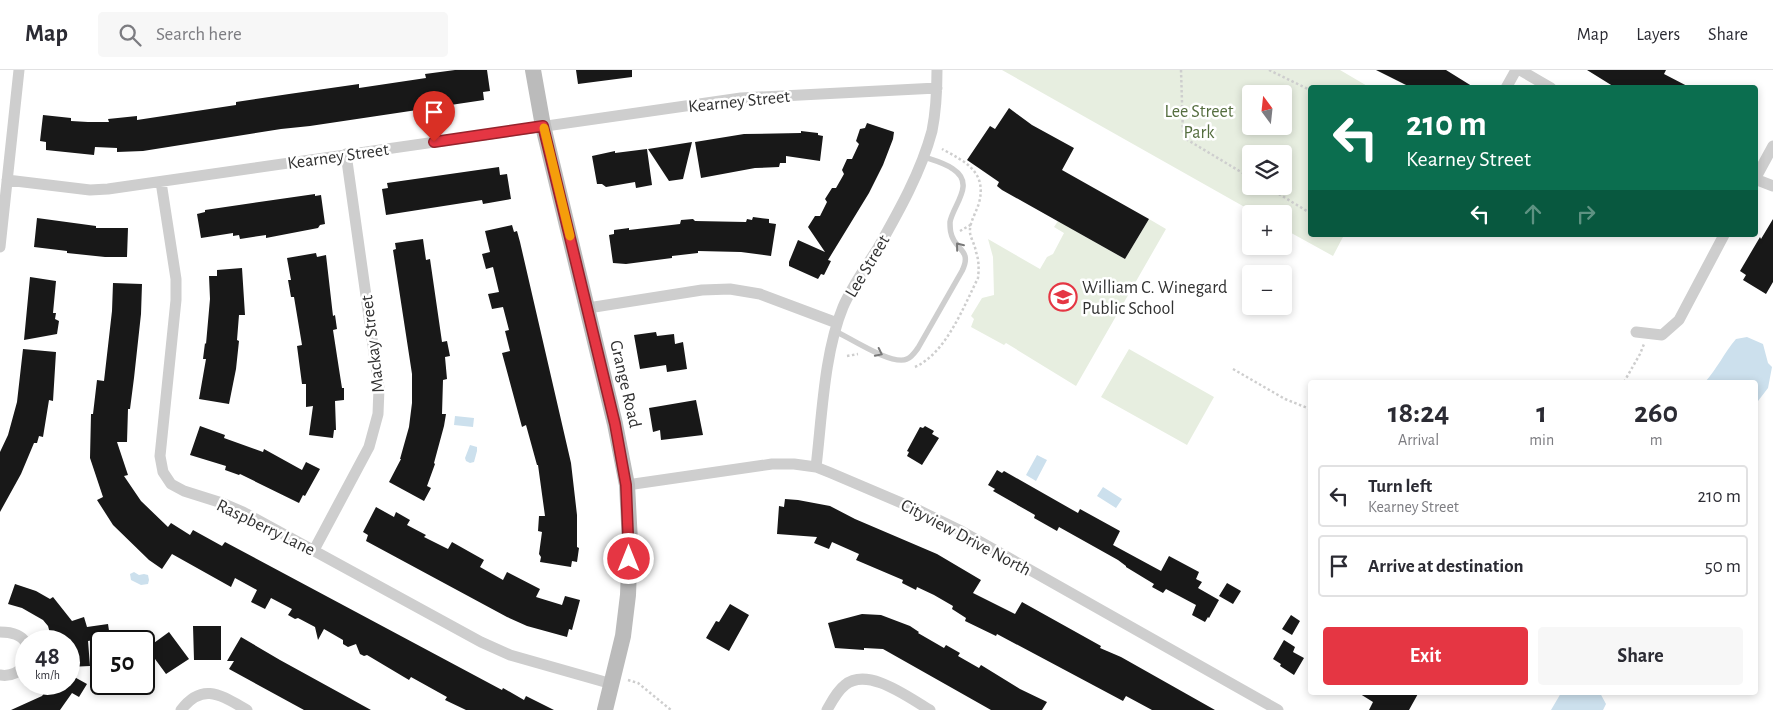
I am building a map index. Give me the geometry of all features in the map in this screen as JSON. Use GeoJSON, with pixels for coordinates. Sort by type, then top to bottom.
{"type":"FeatureCollection","features":[{"type":"Feature","properties":{"kind":"main road","name":"Grange Road"},"geometry":{"type":"LineString","coordinates":[[533,70],[543,126],[615,424],[626,485],[630,542],[628,595],[623,636],[605,710]]}},
{"type":"Feature","properties":{"kind":"street"},"geometry":{"type":"LineString","coordinates":[[0,247],[19,70]]}},
{"type":"Feature","properties":{"kind":"street","name":"Lee Street"},"geometry":{"type":"LineString","coordinates":[[816,467],[829,362],[836,327],[844,305],[888,230],[924,156],[932,129],[937,88],[937,70]]}},
{"type":"Feature","properties":{"kind":"street"},"geometry":{"type":"LineString","coordinates":[[1508,85],[1518,70],[1546,85]]}},
{"type":"Feature","properties":{"kind":"street","name":"Kearney Street"},"geometry":{"type":"LineString","coordinates":[[7,180],[90,190],[108,189],[740,98],[937,88]]}},
{"type":"Feature","properties":{"kind":"street"},"geometry":{"type":"LineString","coordinates":[[1758,174],[1773,146]]}},
{"type":"Feature","properties":{"kind":"street","name":"Mackay Street"},"geometry":{"type":"LineString","coordinates":[[314,550],[369,447],[378,414],[379,388],[346,154]]}},
{"type":"Feature","properties":{"kind":"street"},"geometry":{"type":"LineString","coordinates":[[1758,180],[1773,186]]}},
{"type":"Feature","properties":{"kind":"street","name":"Raspberry Lane"},"geometry":{"type":"LineString","coordinates":[[161,182],[176,279],[176,300],[160,456],[163,472],[171,484],[184,491],[243,512],[481,642],[510,655],[613,681]]}},
{"type":"Feature","properties":{"kind":"street"},"geometry":{"type":"LineString","coordinates":[[1636,332],[1662,335],[1679,320],[1723,237]]}},
{"type":"Feature","properties":{"kind":"street"},"geometry":{"type":"LineString","coordinates":[[588,308],[702,290],[730,289],[760,294],[836,327]]}},
{"type":"Feature","properties":{"kind":"street","name":"Cityview Drive North"},"geometry":{"type":"LineString","coordinates":[[626,485],[772,464],[816,467],[851,480],[962,531],[1278,710]]}},
{"type":"Feature","properties":{"kind":"street"},"geometry":{"type":"LineString","coordinates":[[0,632],[15,634]]}},
{"type":"Feature","properties":{"kind":"street"},"geometry":{"type":"LineString","coordinates":[[0,675],[15,673]]}},
{"type":"Feature","properties":{"kind":"street"},"geometry":{"type":"LineString","coordinates":[[827,710],[836,694],[847,683],[860,678],[874,679],[930,710]]}},
{"type":"Feature","properties":{"kind":"street"},"geometry":{"type":"LineString","coordinates":[[181,710],[197,695],[210,692],[222,696],[247,710]]}},
{"type":"Feature","properties":{"kind":"lane"},"geometry":{"type":"LineString","coordinates":[[836,327],[892,359],[907,359],[918,348],[962,271],[965,264],[965,256],[963,250],[952,238],[950,221],[962,194],[963,183],[954,169],[924,156]]}},
{"type":"Feature","properties":{"kind":"path"},"geometry":{"type":"LineString","coordinates":[[1182,70],[1183,134],[1186,139],[1242,173]]}},
{"type":"Feature","properties":{"kind":"path"},"geometry":{"type":"LineString","coordinates":[[1269,70],[1308,89]]}},
{"type":"Feature","properties":{"kind":"path"},"geometry":{"type":"LineString","coordinates":[[1281,195],[1308,212]]}},
{"type":"Feature","properties":{"kind":"path"},"geometry":{"type":"LineString","coordinates":[[959,232],[972,224]]}},
{"type":"Feature","properties":{"kind":"path"},"geometry":{"type":"LineString","coordinates":[[1625,380],[1645,341],[1652,334]]}},
{"type":"Feature","properties":{"kind":"path"},"geometry":{"type":"LineString","coordinates":[[1233,369],[1285,399],[1308,408]]}},
{"type":"Feature","properties":{"kind":"path"},"geometry":{"type":"LineString","coordinates":[[613,681],[638,682],[671,710]]}},
{"type":"Feature","properties":{"kind":"green space","name":"Lee Street Park"},"geometry":{"type":"Polygon","coordinates":[[[1002,70],[1340,70],[1366,85],[1308,85],[1308,237],[1343,237],[1333,256],[1292,233],[1292,205],[1242,206],[1002,70]]]}},
{"type":"Feature","properties":{"kind":"green space"},"geometry":{"type":"Polygon","coordinates":[[[1149,219],[1166,229],[1076,386],[1006,343],[1004,345],[971,327],[974,319],[971,316],[982,298],[994,295],[993,257],[988,239],[1040,269],[1047,257],[1053,254],[1064,233],[1054,227],[1058,221],[1125,259],[1149,219]]]}},
{"type":"Feature","properties":{"kind":"green space"},"geometry":{"type":"Polygon","coordinates":[[[1129,349],[1214,397],[1187,445],[1101,397],[1129,349]]]}},
{"type":"Feature","properties":{"kind":"water"},"geometry":{"type":"Polygon","coordinates":[[[1747,337],[1763,344],[1768,363],[1772,367],[1768,388],[1758,401],[1758,380],[1707,380],[1736,339],[1747,337]]]}},
{"type":"Feature","properties":{"kind":"water"},"geometry":{"type":"Polygon","coordinates":[[[455,416],[474,418],[473,427],[454,425],[455,416]]]}},
{"type":"Feature","properties":{"kind":"water"},"geometry":{"type":"Polygon","coordinates":[[[470,445],[477,447],[477,451],[474,462],[470,463],[465,458],[470,445]]]}},
{"type":"Feature","properties":{"kind":"water"},"geometry":{"type":"Polygon","coordinates":[[[1037,455],[1047,460],[1036,481],[1026,475],[1037,455]]]}},
{"type":"Feature","properties":{"kind":"water"},"geometry":{"type":"Polygon","coordinates":[[[1103,487],[1122,499],[1116,508],[1097,496],[1103,487]]]}},
{"type":"Feature","properties":{"kind":"water"},"geometry":{"type":"Polygon","coordinates":[[[134,572],[139,575],[148,575],[148,584],[141,585],[131,580],[130,574],[134,572]]]}},
{"type":"Feature","properties":{"kind":"water"},"geometry":{"type":"Polygon","coordinates":[[[1560,695],[1601,695],[1606,704],[1603,710],[1551,710],[1560,695]]]}},
{"type":"Feature","properties":{"kind":"building"},"geometry":{"type":"Polygon","coordinates":[[[455,70],[487,70],[490,91],[483,92],[484,100],[143,151],[117,152],[117,148],[95,147],[94,155],[46,150],[46,142],[40,141],[43,115],[71,118],[71,121],[88,122],[109,122],[108,119],[137,116],[137,120],[236,105],[236,102],[289,94],[359,84],[359,88],[426,78],[425,74],[455,70]]]}},
{"type":"Feature","properties":{"kind":"building"},"geometry":{"type":"Polygon","coordinates":[[[576,70],[632,70],[632,77],[578,84],[576,70]]]}},
{"type":"Feature","properties":{"kind":"building"},"geometry":{"type":"Polygon","coordinates":[[[1376,70],[1446,70],[1470,85],[1406,85],[1376,70]]]}},
{"type":"Feature","properties":{"kind":"building"},"geometry":{"type":"Polygon","coordinates":[[[1587,70],[1666,70],[1664,74],[1685,85],[1611,85],[1587,70]]]}},
{"type":"Feature","properties":{"kind":"building"},"geometry":{"type":"Polygon","coordinates":[[[1009,108],[1032,125],[1074,148],[1062,170],[1149,219],[1125,259],[1002,190],[997,186],[999,182],[967,160],[990,126],[995,129],[1009,108]]]}},
{"type":"Feature","properties":{"kind":"building"},"geometry":{"type":"Polygon","coordinates":[[[867,123],[894,132],[893,139],[869,193],[828,260],[831,261],[824,275],[821,274],[818,279],[789,266],[789,262],[798,240],[825,252],[808,227],[815,216],[820,216],[827,202],[825,199],[832,188],[836,188],[844,174],[842,170],[847,159],[852,159],[859,144],[856,141],[860,129],[865,128],[867,123]]]}},
{"type":"Feature","properties":{"kind":"building"},"geometry":{"type":"Polygon","coordinates":[[[801,131],[818,133],[818,135],[823,136],[820,161],[786,156],[786,163],[780,163],[779,167],[755,168],[701,178],[695,142],[744,134],[801,133],[801,131]]]}},
{"type":"Feature","properties":{"kind":"building"},"geometry":{"type":"Polygon","coordinates":[[[692,142],[683,179],[669,181],[648,149],[692,142]]]}},
{"type":"Feature","properties":{"kind":"building"},"geometry":{"type":"Polygon","coordinates":[[[647,149],[652,185],[636,188],[635,182],[606,187],[602,184],[597,184],[592,156],[615,151],[615,153],[647,149]]]}},
{"type":"Feature","properties":{"kind":"building"},"geometry":{"type":"Polygon","coordinates":[[[499,167],[500,175],[507,174],[511,199],[483,204],[482,200],[386,215],[382,189],[388,188],[387,183],[499,167]]]}},
{"type":"Feature","properties":{"kind":"building"},"geometry":{"type":"Polygon","coordinates":[[[315,194],[315,196],[321,195],[325,224],[320,225],[318,228],[266,238],[266,235],[240,239],[239,235],[233,236],[233,233],[201,238],[197,214],[205,212],[205,210],[315,194]]]}},
{"type":"Feature","properties":{"kind":"building"},"geometry":{"type":"Polygon","coordinates":[[[753,217],[769,219],[769,223],[776,224],[771,256],[741,252],[698,251],[698,253],[672,256],[672,258],[626,264],[613,263],[609,235],[614,234],[614,230],[680,224],[681,220],[693,219],[695,221],[746,222],[747,219],[752,220],[753,217]]]}},
{"type":"Feature","properties":{"kind":"building"},"geometry":{"type":"Polygon","coordinates":[[[37,218],[96,226],[96,228],[128,228],[127,257],[67,253],[67,251],[34,247],[37,218]]]}},
{"type":"Feature","properties":{"kind":"building"},"geometry":{"type":"Polygon","coordinates":[[[1773,219],[1773,282],[1766,294],[1743,280],[1746,275],[1740,271],[1773,219]]]}},
{"type":"Feature","properties":{"kind":"building"},"geometry":{"type":"Polygon","coordinates":[[[512,225],[514,232],[517,231],[520,242],[571,463],[577,515],[577,547],[579,548],[577,562],[572,561],[571,567],[540,562],[541,557],[539,554],[542,532],[538,531],[539,516],[545,516],[538,465],[526,425],[522,427],[502,353],[510,351],[505,331],[509,330],[503,307],[492,309],[488,294],[499,292],[493,267],[486,269],[482,254],[490,252],[485,231],[512,225]]]}},
{"type":"Feature","properties":{"kind":"building"},"geometry":{"type":"Polygon","coordinates":[[[423,239],[426,260],[430,259],[442,342],[447,341],[450,356],[445,357],[447,379],[443,380],[442,414],[446,414],[444,426],[435,464],[427,486],[431,488],[424,501],[389,482],[401,459],[409,427],[412,403],[412,374],[393,250],[396,249],[395,243],[423,239]]]}},
{"type":"Feature","properties":{"kind":"building"},"geometry":{"type":"Polygon","coordinates":[[[316,253],[317,257],[326,255],[333,316],[335,315],[337,329],[333,330],[342,388],[344,388],[344,400],[335,401],[336,430],[334,430],[333,438],[309,435],[313,406],[306,407],[306,384],[302,384],[297,346],[302,345],[294,297],[291,297],[288,280],[291,280],[287,258],[316,253]]]}},
{"type":"Feature","properties":{"kind":"building"},"geometry":{"type":"Polygon","coordinates":[[[242,268],[245,315],[239,315],[236,369],[229,404],[199,399],[206,359],[203,359],[210,299],[209,276],[217,276],[217,270],[242,268]]]}},
{"type":"Feature","properties":{"kind":"building"},"geometry":{"type":"Polygon","coordinates":[[[30,277],[56,281],[53,313],[56,313],[55,319],[59,321],[57,334],[24,340],[30,277]]]}},
{"type":"Feature","properties":{"kind":"building"},"geometry":{"type":"Polygon","coordinates":[[[113,283],[142,284],[141,314],[134,378],[130,409],[128,409],[127,442],[117,442],[128,475],[124,476],[141,501],[168,527],[171,523],[190,535],[193,530],[222,546],[225,542],[502,690],[503,688],[524,700],[526,696],[554,710],[466,710],[445,700],[447,697],[411,677],[409,680],[367,655],[360,654],[356,644],[348,647],[343,644],[343,640],[324,629],[318,640],[315,627],[288,615],[292,609],[271,598],[265,609],[251,602],[257,590],[235,578],[231,587],[172,554],[162,569],[149,560],[113,525],[97,500],[103,497],[90,458],[91,414],[93,414],[97,380],[104,381],[112,311],[113,283]]]}},
{"type":"Feature","properties":{"kind":"building"},"geometry":{"type":"Polygon","coordinates":[[[656,332],[657,336],[674,334],[675,344],[683,342],[687,369],[667,372],[666,365],[640,369],[634,335],[656,332]]]}},
{"type":"Feature","properties":{"kind":"building"},"geometry":{"type":"Polygon","coordinates":[[[23,349],[56,352],[53,401],[49,400],[43,437],[39,436],[37,443],[34,443],[21,474],[0,512],[0,452],[8,435],[17,402],[23,349]]]}},
{"type":"Feature","properties":{"kind":"building"},"geometry":{"type":"Polygon","coordinates":[[[696,400],[703,435],[661,440],[660,430],[653,432],[649,408],[696,400]]]}},
{"type":"Feature","properties":{"kind":"building"},"geometry":{"type":"Polygon","coordinates":[[[200,426],[225,435],[224,438],[263,452],[264,449],[302,470],[306,462],[320,469],[299,503],[240,474],[225,470],[226,466],[190,455],[200,426]]]}},
{"type":"Feature","properties":{"kind":"building"},"geometry":{"type":"Polygon","coordinates":[[[925,426],[934,431],[932,434],[939,438],[922,465],[907,456],[909,452],[907,451],[920,427],[923,428],[925,426]]]}},
{"type":"Feature","properties":{"kind":"building"},"geometry":{"type":"Polygon","coordinates":[[[997,470],[1002,473],[1004,471],[1078,513],[1080,509],[1120,531],[1113,545],[1161,571],[1169,556],[1199,572],[1196,579],[1202,582],[1198,588],[1219,600],[1209,618],[1205,622],[1192,615],[1196,605],[1166,589],[1163,593],[1152,587],[1154,584],[1118,560],[1059,527],[1057,531],[1034,518],[1035,515],[993,491],[995,489],[988,485],[997,470]]]}},
{"type":"Feature","properties":{"kind":"building"},"geometry":{"type":"Polygon","coordinates":[[[785,499],[830,506],[855,519],[937,554],[981,580],[973,593],[1015,614],[1022,602],[1101,646],[1100,648],[1121,657],[1215,710],[1152,710],[1126,696],[1123,701],[997,634],[996,636],[965,621],[966,618],[952,609],[953,606],[934,595],[917,587],[916,590],[902,583],[903,580],[856,560],[859,554],[832,542],[829,549],[814,543],[817,537],[777,534],[779,506],[784,507],[785,499]]]}},
{"type":"Feature","properties":{"kind":"building"},"geometry":{"type":"Polygon","coordinates":[[[376,507],[394,517],[396,512],[410,520],[407,525],[426,535],[424,537],[448,549],[452,542],[484,560],[480,567],[503,580],[507,572],[540,589],[536,597],[562,605],[565,596],[580,600],[572,630],[569,629],[567,637],[527,626],[366,541],[368,535],[363,532],[376,507]]]}},
{"type":"Feature","properties":{"kind":"building"},"geometry":{"type":"Polygon","coordinates":[[[1227,583],[1241,591],[1233,604],[1219,596],[1227,583]]]}},
{"type":"Feature","properties":{"kind":"building"},"geometry":{"type":"Polygon","coordinates":[[[15,584],[36,591],[50,599],[53,597],[72,621],[84,617],[87,627],[108,624],[109,630],[90,630],[90,641],[88,641],[90,666],[80,666],[80,630],[49,630],[43,620],[22,608],[8,604],[15,584]]]}},
{"type":"Feature","properties":{"kind":"building"},"geometry":{"type":"Polygon","coordinates":[[[730,604],[749,615],[729,651],[706,638],[716,621],[719,622],[730,604]]]}},
{"type":"Feature","properties":{"kind":"building"},"geometry":{"type":"Polygon","coordinates":[[[862,614],[881,615],[910,626],[918,633],[944,648],[946,645],[960,653],[958,656],[979,668],[981,665],[1020,689],[1047,702],[1042,710],[991,710],[883,649],[835,648],[828,623],[862,614]]]}},
{"type":"Feature","properties":{"kind":"building"},"geometry":{"type":"Polygon","coordinates":[[[1291,615],[1300,621],[1292,635],[1282,629],[1291,615]]]}},
{"type":"Feature","properties":{"kind":"building"},"geometry":{"type":"Polygon","coordinates":[[[193,626],[221,626],[221,660],[194,660],[193,626]]]}},
{"type":"Feature","properties":{"kind":"building"},"geometry":{"type":"Polygon","coordinates":[[[169,632],[189,659],[166,674],[155,659],[155,642],[169,632]]]}},
{"type":"Feature","properties":{"kind":"building"},"geometry":{"type":"Polygon","coordinates":[[[241,637],[371,710],[304,710],[229,669],[234,661],[227,661],[241,637]]]}},
{"type":"Feature","properties":{"kind":"building"},"geometry":{"type":"Polygon","coordinates":[[[1284,640],[1295,647],[1293,652],[1304,658],[1294,675],[1273,659],[1284,640]]]}},
{"type":"Feature","properties":{"kind":"building"},"geometry":{"type":"Polygon","coordinates":[[[80,680],[87,684],[79,697],[76,695],[80,695],[80,680]]]}},
{"type":"Feature","properties":{"kind":"building"},"geometry":{"type":"Polygon","coordinates":[[[71,695],[60,710],[11,710],[42,696],[71,695]]]}},
{"type":"Feature","properties":{"kind":"building"},"geometry":{"type":"Polygon","coordinates":[[[1362,695],[1417,695],[1409,710],[1369,710],[1373,702],[1362,695]]]}},
{"type":"Feature","properties":{"kind":"slow traffic"},"geometry":{"type":"LineString","coordinates":[[544,128],[570,236]]}},
{"type":"Feature","properties":{"kind":"place","name":"William C. Winegard Public School"},"geometry":{"type":"Point","coordinates":[1063,297]}},
{"type":"Feature","properties":{"kind":"route"},"geometry":{"type":"LineString","coordinates":[[434,142],[543,126],[615,424],[626,485],[630,542],[629,559]]}}]}
